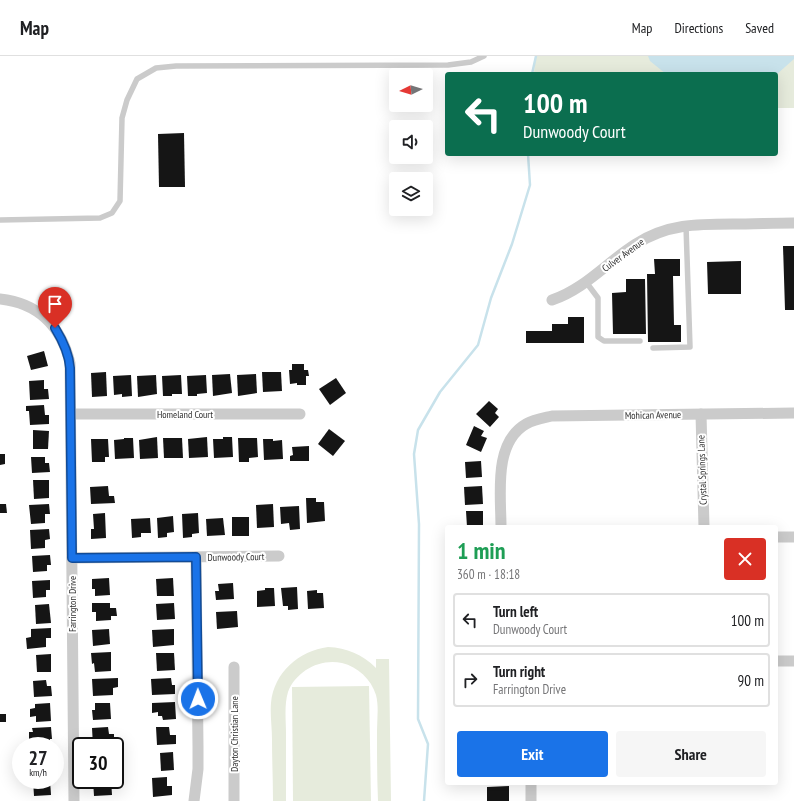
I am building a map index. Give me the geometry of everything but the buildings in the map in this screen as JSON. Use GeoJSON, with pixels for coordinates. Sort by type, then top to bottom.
{"type":"FeatureCollection","features":[{"type":"Feature","properties":{"kind":"street","name":"Culver Avenue"},"geometry":{"type":"LineString","coordinates":[[552,300],[571,292],[642,240],[663,230],[686,226],[794,223]]}},
{"type":"Feature","properties":{"kind":"street","name":"Farrington Drive"},"geometry":{"type":"LineString","coordinates":[[0,299],[26,304],[45,317],[55,328],[62,340],[67,352],[70,368],[74,801]]}},
{"type":"Feature","properties":{"kind":"street","name":"Mohican Avenue"},"geometry":{"type":"LineString","coordinates":[[501,525],[502,461],[510,440],[516,432],[527,423],[552,416],[794,412]]}},
{"type":"Feature","properties":{"kind":"street","name":"Homeland Court"},"geometry":{"type":"LineString","coordinates":[[71,414],[300,414]]}},
{"type":"Feature","properties":{"kind":"street","name":"Crystal Springs Lane"},"geometry":{"type":"LineString","coordinates":[[701,414],[704,525]]}},
{"type":"Feature","properties":{"kind":"street"},"geometry":{"type":"LineString","coordinates":[[778,537],[794,536]]}},
{"type":"Feature","properties":{"kind":"street","name":"Dunwoody Court"},"geometry":{"type":"LineString","coordinates":[[72,558],[279,556]]}},
{"type":"Feature","properties":{"kind":"street"},"geometry":{"type":"LineString","coordinates":[[194,801],[198,769],[196,557]]}},
{"type":"Feature","properties":{"kind":"street"},"geometry":{"type":"LineString","coordinates":[[778,661],[794,661]]}},
{"type":"Feature","properties":{"kind":"street","name":"Dayton Christian Lane"},"geometry":{"type":"LineString","coordinates":[[234,667],[234,801]]}},
{"type":"Feature","properties":{"kind":"street"},"geometry":{"type":"LineString","coordinates":[[531,785],[531,801]]}},
{"type":"Feature","properties":{"kind":"lane"},"geometry":{"type":"LineString","coordinates":[[0,220],[100,218],[112,213],[120,201],[122,118],[127,100],[137,79],[156,68],[176,66],[448,65],[471,62],[484,56]]}},
{"type":"Feature","properties":{"kind":"lane"},"geometry":{"type":"LineString","coordinates":[[653,348],[690,347],[686,226]]}},
{"type":"Feature","properties":{"kind":"lane"},"geometry":{"type":"LineString","coordinates":[[586,282],[598,298],[598,337],[604,341],[640,341]]}},
{"type":"Feature","properties":{"kind":"shaded area"},"geometry":{"type":"Polygon","coordinates":[[[535,56],[794,56],[794,108],[778,108],[778,72],[534,72],[535,56]]]}},
{"type":"Feature","properties":{"kind":"shaded area"},"geometry":{"type":"Polygon","coordinates":[[[328,647],[348,650],[360,655],[376,668],[376,659],[389,659],[391,801],[378,801],[378,708],[374,689],[363,674],[353,667],[342,663],[325,662],[317,664],[303,672],[288,692],[286,702],[286,801],[273,801],[271,703],[273,692],[283,673],[298,658],[317,649],[328,647]]]}},
{"type":"Feature","properties":{"kind":"shaded area"},"geometry":{"type":"Polygon","coordinates":[[[369,686],[371,801],[293,801],[292,687],[369,686]]]}},
{"type":"Feature","properties":{"kind":"water"},"geometry":{"type":"Polygon","coordinates":[[[648,56],[794,56],[794,59],[778,73],[778,72],[664,72],[650,61],[648,56]]]}},
{"type":"Feature","properties":{"kind":"waterway"},"geometry":{"type":"LineString","coordinates":[[532,72],[536,56]]}},
{"type":"Feature","properties":{"kind":"waterway"},"geometry":{"type":"LineString","coordinates":[[424,801],[428,744],[418,719],[419,524],[414,454],[418,430],[440,392],[478,345],[491,298],[512,244],[530,185],[528,156]]}},
{"type":"Feature","properties":{"kind":"route"},"geometry":{"type":"LineString","coordinates":[[55,328],[62,340],[70,363],[72,558],[196,557],[198,699]]}}]}
